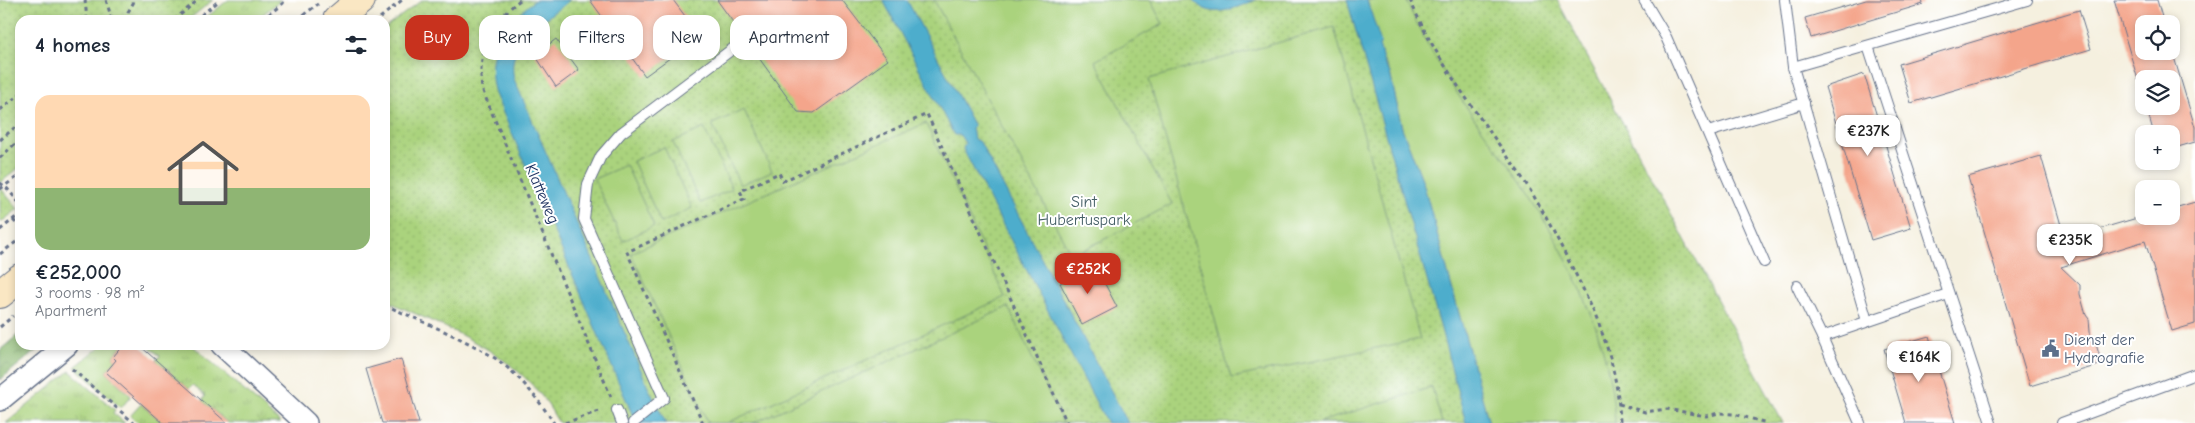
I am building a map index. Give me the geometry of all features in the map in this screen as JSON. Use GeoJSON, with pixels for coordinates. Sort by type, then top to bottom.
{"type":"FeatureCollection","features":[{"type":"Feature","properties":{"kind":"main road"},"geometry":{"type":"LineString","coordinates":[[343,15],[361,0]]}},
{"type":"Feature","properties":{"kind":"main road"},"geometry":{"type":"LineString","coordinates":[[9,303],[15,289]]}},
{"type":"Feature","properties":{"kind":"street"},"geometry":{"type":"LineString","coordinates":[[0,400],[61,350]]}},
{"type":"Feature","properties":{"kind":"street"},"geometry":{"type":"LineString","coordinates":[[227,350],[306,423]]}},
{"type":"Feature","properties":{"kind":"lane"},"geometry":{"type":"LineString","coordinates":[[1644,0],[1666,36],[1764,262]]}},
{"type":"Feature","properties":{"kind":"lane"},"geometry":{"type":"LineString","coordinates":[[1785,0],[1793,67],[1867,321]]}},
{"type":"Feature","properties":{"kind":"lane"},"geometry":{"type":"LineString","coordinates":[[1793,67],[2028,0]]}},
{"type":"Feature","properties":{"kind":"lane"},"geometry":{"type":"LineString","coordinates":[[1868,46],[1990,423]]}},
{"type":"Feature","properties":{"kind":"lane"},"geometry":{"type":"LineString","coordinates":[[633,423],[664,398],[584,219],[588,184],[601,156],[621,133],[730,51]]}},
{"type":"Feature","properties":{"kind":"lane"},"geometry":{"type":"LineString","coordinates":[[1708,132],[1804,103]]}},
{"type":"Feature","properties":{"kind":"lane"},"geometry":{"type":"LineString","coordinates":[[1797,286],[1822,336],[1860,423]]}},
{"type":"Feature","properties":{"kind":"lane"},"geometry":{"type":"LineString","coordinates":[[1822,336],[1948,294]]}},
{"type":"Feature","properties":{"kind":"lane"},"geometry":{"type":"LineString","coordinates":[[2062,423],[2195,374]]}},
{"type":"Feature","properties":{"kind":"lane"},"geometry":{"type":"LineString","coordinates":[[615,407],[622,423]]}},
{"type":"Feature","properties":{"kind":"path"},"geometry":{"type":"LineString","coordinates":[[85,0],[86,15]]}},
{"type":"Feature","properties":{"kind":"path"},"geometry":{"type":"LineString","coordinates":[[106,0],[110,15]]}},
{"type":"Feature","properties":{"kind":"path"},"geometry":{"type":"LineString","coordinates":[[127,15],[135,0]]}},
{"type":"Feature","properties":{"kind":"path"},"geometry":{"type":"LineString","coordinates":[[180,15],[198,0]]}},
{"type":"Feature","properties":{"kind":"path"},"geometry":{"type":"LineString","coordinates":[[201,15],[220,0]]}},
{"type":"Feature","properties":{"kind":"path"},"geometry":{"type":"LineString","coordinates":[[268,15],[287,0]]}},
{"type":"Feature","properties":{"kind":"path"},"geometry":{"type":"LineString","coordinates":[[304,15],[322,0]]}},
{"type":"Feature","properties":{"kind":"path"},"geometry":{"type":"LineString","coordinates":[[383,15],[402,0]]}},
{"type":"Feature","properties":{"kind":"path","name":"Klatteweg"},"geometry":{"type":"LineString","coordinates":[[520,0],[502,15],[486,40],[481,58],[482,89],[615,407]]}},
{"type":"Feature","properties":{"kind":"path"},"geometry":{"type":"LineString","coordinates":[[1410,0],[1420,23],[1462,93],[1522,178],[1586,292],[1613,365],[1620,423]]}},
{"type":"Feature","properties":{"kind":"path"},"geometry":{"type":"LineString","coordinates":[[0,110],[15,98]]}},
{"type":"Feature","properties":{"kind":"path"},"geometry":{"type":"LineString","coordinates":[[703,423],[627,252],[744,199],[740,191],[779,173],[783,181],[927,114],[1067,423]]}},
{"type":"Feature","properties":{"kind":"path"},"geometry":{"type":"LineString","coordinates":[[0,140],[15,127]]}},
{"type":"Feature","properties":{"kind":"path"},"geometry":{"type":"LineString","coordinates":[[0,158],[15,144]]}},
{"type":"Feature","properties":{"kind":"path"},"geometry":{"type":"LineString","coordinates":[[0,189],[6,187],[15,179]]}},
{"type":"Feature","properties":{"kind":"path"},"geometry":{"type":"LineString","coordinates":[[0,183],[15,198]]}},
{"type":"Feature","properties":{"kind":"path"},"geometry":{"type":"LineString","coordinates":[[0,230],[13,220],[15,222]]}},
{"type":"Feature","properties":{"kind":"path"},"geometry":{"type":"LineString","coordinates":[[0,254],[15,244]]}},
{"type":"Feature","properties":{"kind":"path"},"geometry":{"type":"LineString","coordinates":[[0,327],[9,303]]}},
{"type":"Feature","properties":{"kind":"path"},"geometry":{"type":"LineString","coordinates":[[390,307],[487,353],[516,376],[540,402],[554,423]]}},
{"type":"Feature","properties":{"kind":"path"},"geometry":{"type":"LineString","coordinates":[[70,366],[134,423]]}},
{"type":"Feature","properties":{"kind":"path"},"geometry":{"type":"LineString","coordinates":[[1619,404],[1645,412],[1667,409],[1706,416],[1719,413],[1734,414],[1767,423]]}},
{"type":"Feature","properties":{"kind":"path"},"geometry":{"type":"LineString","coordinates":[[565,423],[594,412]]}},
{"type":"Feature","properties":{"kind":"green space"},"geometry":{"type":"Polygon","coordinates":[[[0,0],[213,0],[194,15],[15,15],[15,171],[0,183],[0,0]]]}},
{"type":"Feature","properties":{"kind":"green space"},"geometry":{"type":"Polygon","coordinates":[[[228,0],[281,0],[262,15],[209,15],[228,0]]]}},
{"type":"Feature","properties":{"kind":"green space","name":"Sint Hubertuspark"},"geometry":{"type":"Polygon","coordinates":[[[422,0],[1557,0],[1783,423],[559,423],[540,394],[507,363],[468,339],[390,302],[390,24],[422,0]]]}},
{"type":"Feature","properties":{"kind":"green space"},"geometry":{"type":"Polygon","coordinates":[[[934,0],[1150,0],[1163,24],[1095,61],[1172,204],[1072,256],[934,0]]]}},
{"type":"Feature","properties":{"kind":"green space"},"geometry":{"type":"Polygon","coordinates":[[[1367,0],[1406,0],[1444,73],[1521,183],[1555,238],[1584,297],[1596,328],[1612,391],[1615,423],[1489,423],[1423,182],[1402,128],[1390,73],[1382,57],[1367,0]]]}},
{"type":"Feature","properties":{"kind":"green space"},"geometry":{"type":"Polygon","coordinates":[[[1334,27],[1420,339],[1231,378],[1149,79],[1334,27]]]}},
{"type":"Feature","properties":{"kind":"green space"},"geometry":{"type":"Polygon","coordinates":[[[744,110],[772,171],[740,185],[712,124],[744,110]]]}},
{"type":"Feature","properties":{"kind":"green space"},"geometry":{"type":"Polygon","coordinates":[[[926,123],[1005,297],[727,423],[708,423],[631,253],[926,123]]]}},
{"type":"Feature","properties":{"kind":"green space"},"geometry":{"type":"Polygon","coordinates":[[[704,128],[732,189],[700,203],[673,142],[704,128]]]}},
{"type":"Feature","properties":{"kind":"green space"},"geometry":{"type":"Polygon","coordinates":[[[664,147],[692,208],[661,223],[633,161],[664,147]]]}},
{"type":"Feature","properties":{"kind":"green space"},"geometry":{"type":"Polygon","coordinates":[[[626,165],[654,226],[623,241],[594,179],[626,165]]]}},
{"type":"Feature","properties":{"kind":"green space"},"geometry":{"type":"Polygon","coordinates":[[[0,187],[15,205],[15,211],[0,223],[0,187]]]}},
{"type":"Feature","properties":{"kind":"green space"},"geometry":{"type":"Polygon","coordinates":[[[1008,307],[1063,423],[753,423],[1008,307]]]}},
{"type":"Feature","properties":{"kind":"green space"},"geometry":{"type":"Polygon","coordinates":[[[15,337],[15,350],[37,350],[0,380],[0,350],[15,337]]]}},
{"type":"Feature","properties":{"kind":"green space"},"geometry":{"type":"Polygon","coordinates":[[[96,350],[119,350],[113,357],[116,360],[106,372],[131,396],[121,408],[75,367],[96,350]]]}},
{"type":"Feature","properties":{"kind":"green space"},"geometry":{"type":"Polygon","coordinates":[[[153,350],[198,350],[281,423],[228,423],[202,401],[205,396],[193,385],[189,389],[156,360],[160,356],[153,350]]]}},
{"type":"Feature","properties":{"kind":"green space"},"geometry":{"type":"Polygon","coordinates":[[[70,371],[115,410],[113,413],[125,423],[6,423],[70,371]]]}},
{"type":"Feature","properties":{"kind":"green space"},"geometry":{"type":"Polygon","coordinates":[[[1432,387],[1442,423],[1317,423],[1432,387]]]}},
{"type":"Feature","properties":{"kind":"green space"},"geometry":{"type":"Polygon","coordinates":[[[141,404],[162,422],[138,423],[130,416],[141,404]]]}},
{"type":"Feature","properties":{"kind":"water"},"geometry":{"type":"Polygon","coordinates":[[[535,0],[570,0],[550,15],[519,15],[535,0]]]}},
{"type":"Feature","properties":{"kind":"water"},"geometry":{"type":"Polygon","coordinates":[[[883,0],[907,0],[974,126],[972,128],[974,139],[980,142],[1128,423],[1107,423],[963,149],[965,143],[960,135],[954,135],[883,0]]]}},
{"type":"Feature","properties":{"kind":"water"},"geometry":{"type":"Polygon","coordinates":[[[1193,0],[1256,0],[1231,9],[1215,11],[1207,10],[1193,0]]]}},
{"type":"Feature","properties":{"kind":"water"},"geometry":{"type":"Polygon","coordinates":[[[1347,0],[1367,0],[1381,43],[1379,45],[1384,64],[1390,73],[1402,128],[1423,182],[1489,423],[1466,423],[1347,0]]]}},
{"type":"Feature","properties":{"kind":"water"},"geometry":{"type":"Polygon","coordinates":[[[493,60],[514,60],[514,79],[650,391],[666,423],[636,423],[495,94],[493,60]]]}},
{"type":"Feature","properties":{"kind":"building"},"geometry":{"type":"Polygon","coordinates":[[[590,0],[673,0],[684,15],[653,15],[653,60],[667,60],[645,76],[633,60],[643,60],[643,15],[601,15],[590,0]]]}},
{"type":"Feature","properties":{"kind":"building"},"geometry":{"type":"Polygon","coordinates":[[[717,0],[842,0],[888,60],[814,113],[798,112],[760,60],[847,60],[847,15],[730,15],[730,18],[717,0]]]}},
{"type":"Feature","properties":{"kind":"building"},"geometry":{"type":"Polygon","coordinates":[[[1866,0],[1922,0],[1923,4],[1811,38],[1805,18],[1866,0]]]}},
{"type":"Feature","properties":{"kind":"building"},"geometry":{"type":"Polygon","coordinates":[[[2114,0],[2157,0],[2161,15],[2135,15],[2135,60],[2175,60],[2178,70],[2135,70],[2114,0]]]}},
{"type":"Feature","properties":{"kind":"building"},"geometry":{"type":"Polygon","coordinates":[[[2079,10],[2091,49],[1911,103],[1899,64],[2079,10]]]}},
{"type":"Feature","properties":{"kind":"building"},"geometry":{"type":"Polygon","coordinates":[[[556,39],[560,44],[560,60],[572,60],[579,70],[556,87],[538,60],[550,60],[550,44],[556,39]]]}},
{"type":"Feature","properties":{"kind":"building"},"geometry":{"type":"Polygon","coordinates":[[[1864,74],[1911,228],[1871,240],[1825,87],[1864,74]]]}},
{"type":"Feature","properties":{"kind":"building"},"geometry":{"type":"Polygon","coordinates":[[[2180,77],[2195,127],[2195,142],[2180,146],[2180,125],[2151,125],[2149,115],[2180,115],[2180,77]]]}},
{"type":"Feature","properties":{"kind":"building"},"geometry":{"type":"Polygon","coordinates":[[[2041,156],[2065,239],[2135,219],[2135,225],[2180,225],[2180,206],[2195,202],[2195,324],[2172,331],[2145,241],[2061,267],[2080,285],[2080,294],[2089,319],[2091,342],[2095,341],[2102,364],[2030,386],[1968,177],[2041,156]]]}},
{"type":"Feature","properties":{"kind":"building"},"geometry":{"type":"Polygon","coordinates":[[[1095,265],[1117,307],[1082,325],[1060,283],[1095,265]]]}},
{"type":"Feature","properties":{"kind":"building"},"geometry":{"type":"Polygon","coordinates":[[[1929,336],[1955,423],[1906,423],[1884,349],[1929,336]]]}},
{"type":"Feature","properties":{"kind":"building"},"geometry":{"type":"Polygon","coordinates":[[[119,350],[145,350],[227,423],[163,423],[106,372],[116,360],[113,357],[119,350]]]}},
{"type":"Feature","properties":{"kind":"building"},"geometry":{"type":"Polygon","coordinates":[[[401,359],[419,423],[382,423],[366,369],[401,359]]]}},
{"type":"Feature","properties":{"kind":"place","name":"Dienst der Hydrografie"},"geometry":{"type":"Point","coordinates":[2050,349]}}]}
